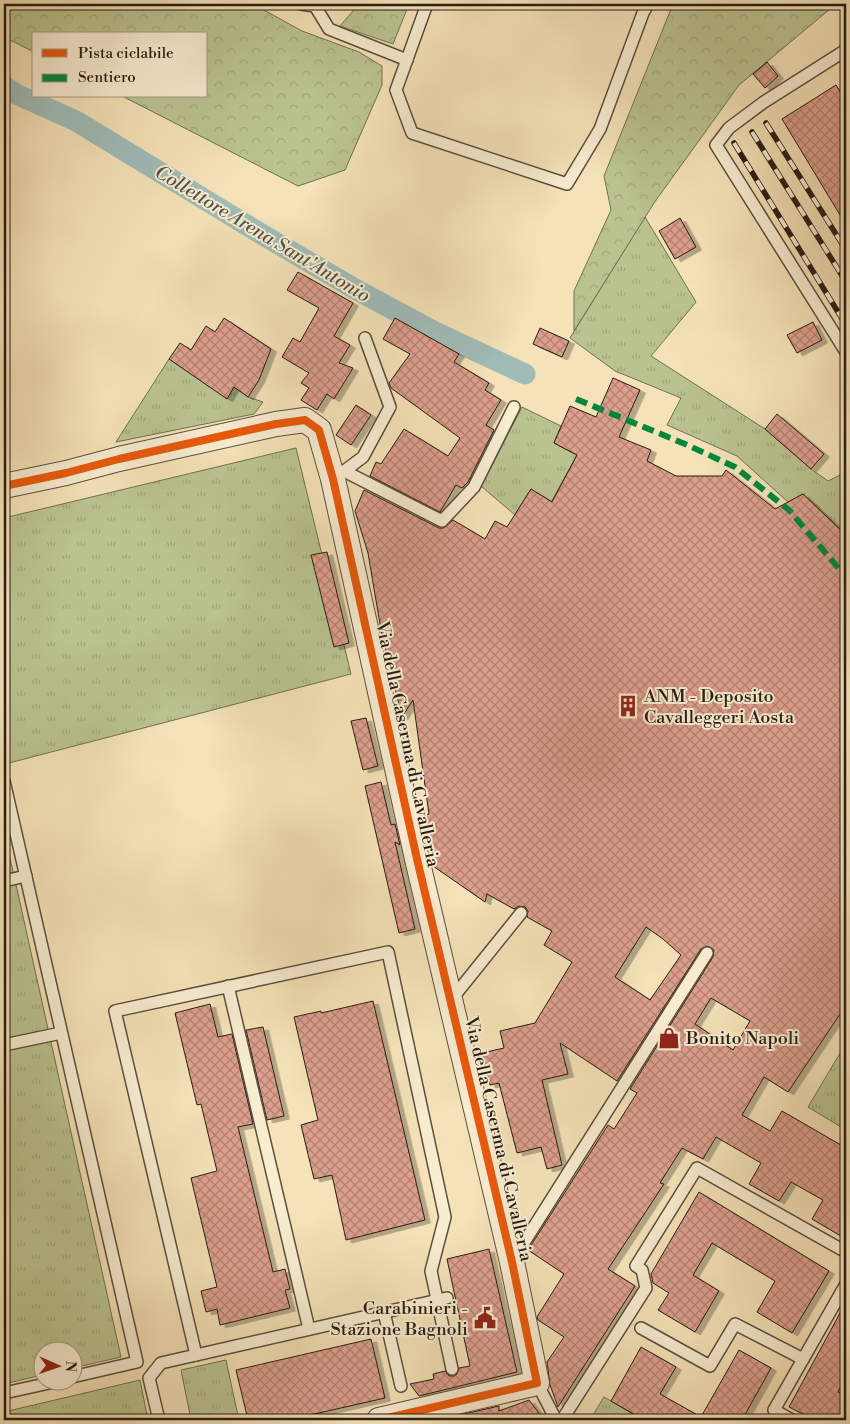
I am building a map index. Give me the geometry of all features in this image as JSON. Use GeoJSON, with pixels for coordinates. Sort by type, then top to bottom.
{"type":"FeatureCollection","features":[{"type":"Feature","properties":{"kind":"street","name":"Via della Caserma di Cavalleria"},"geometry":{"type":"LineString","coordinates":[[4,486],[66,473],[119,458],[261,427],[305,420],[319,430],[339,475],[417,859],[512,1262],[537,1383]]}},
{"type":"Feature","properties":{"kind":"street"},"geometry":{"type":"LineString","coordinates":[[379,1420],[537,1383]]}},
{"type":"Feature","properties":{"kind":"lane"},"geometry":{"type":"LineString","coordinates":[[301,4],[318,5],[329,29],[407,60]]}},
{"type":"Feature","properties":{"kind":"lane"},"geometry":{"type":"LineString","coordinates":[[427,4],[396,90],[412,133],[567,184],[600,129],[648,4]]}},
{"type":"Feature","properties":{"kind":"lane"},"geometry":{"type":"LineString","coordinates":[[846,50],[764,102],[729,128],[716,145],[846,352]]}},
{"type":"Feature","properties":{"kind":"lane"},"geometry":{"type":"LineString","coordinates":[[365,338],[390,407],[363,457],[339,475],[442,521],[474,487],[514,407]]}},
{"type":"Feature","properties":{"kind":"lane"},"geometry":{"type":"LineString","coordinates":[[4,781],[137,1362],[82,1375]]}},
{"type":"Feature","properties":{"kind":"lane"},"geometry":{"type":"LineString","coordinates":[[4,881],[26,876]]}},
{"type":"Feature","properties":{"kind":"lane"},"geometry":{"type":"LineString","coordinates":[[451,1000],[521,914]]}},
{"type":"Feature","properties":{"kind":"lane"},"geometry":{"type":"LineString","coordinates":[[196,1355],[115,1011],[388,952],[445,1217],[432,1271],[442,1300],[452,1369]]}},
{"type":"Feature","properties":{"kind":"lane"},"geometry":{"type":"LineString","coordinates":[[512,1262],[708,953]]}},
{"type":"Feature","properties":{"kind":"lane"},"geometry":{"type":"LineString","coordinates":[[228,986],[309,1330]]}},
{"type":"Feature","properties":{"kind":"lane"},"geometry":{"type":"LineString","coordinates":[[4,1045],[62,1033]]}},
{"type":"Feature","properties":{"kind":"lane"},"geometry":{"type":"LineString","coordinates":[[562,1420],[646,1288],[642,1270],[636,1266],[697,1168],[846,1252]]}},
{"type":"Feature","properties":{"kind":"lane"},"geometry":{"type":"LineString","coordinates":[[792,1420],[774,1410],[846,1284]]}},
{"type":"Feature","properties":{"kind":"lane"},"geometry":{"type":"LineString","coordinates":[[160,1420],[149,1378],[161,1363],[442,1300]]}},
{"type":"Feature","properties":{"kind":"lane"},"geometry":{"type":"LineString","coordinates":[[384,1312],[401,1386]]}},
{"type":"Feature","properties":{"kind":"lane"},"geometry":{"type":"LineString","coordinates":[[641,1328],[710,1366],[735,1324],[803,1359]]}},
{"type":"Feature","properties":{"kind":"lane"},"geometry":{"type":"LineString","coordinates":[[537,1383],[556,1420]]}},
{"type":"Feature","properties":{"kind":"lane"},"geometry":{"type":"LineString","coordinates":[[4,1393],[32,1387]]}},
{"type":"Feature","properties":{"kind":"green space"},"geometry":{"type":"Polygon","coordinates":[[[4,4],[262,4],[264,10],[302,31],[359,52],[382,66],[382,85],[345,170],[298,186],[126,98],[208,98],[208,32],[32,32],[32,51],[4,37],[4,4]]]}},
{"type":"Feature","properties":{"kind":"green space"},"geometry":{"type":"Polygon","coordinates":[[[359,4],[409,4],[393,44],[340,26],[359,4]]]}},
{"type":"Feature","properties":{"kind":"green space"},"geometry":{"type":"Polygon","coordinates":[[[673,4],[836,4],[739,85],[654,203],[574,331],[574,291],[611,210],[604,176],[673,4]]]}},
{"type":"Feature","properties":{"kind":"green space"},"geometry":{"type":"Polygon","coordinates":[[[645,217],[696,302],[651,356],[765,429],[811,469],[828,481],[846,472],[846,535],[803,494],[788,502],[737,456],[667,425],[681,398],[615,371],[570,338],[645,217]]]}},
{"type":"Feature","properties":{"kind":"green space"},"geometry":{"type":"Polygon","coordinates":[[[169,359],[227,398],[234,387],[248,397],[263,402],[254,414],[116,442],[169,359]]]}},
{"type":"Feature","properties":{"kind":"green space"},"geometry":{"type":"Polygon","coordinates":[[[522,407],[561,426],[554,443],[577,455],[550,504],[531,489],[515,515],[481,486],[522,407]]]}},
{"type":"Feature","properties":{"kind":"green space"},"geometry":{"type":"Polygon","coordinates":[[[296,448],[351,674],[9,763],[4,741],[4,518],[296,448]]]}},
{"type":"Feature","properties":{"kind":"green space"},"geometry":{"type":"Polygon","coordinates":[[[4,831],[121,1357],[82,1366],[82,1342],[32,1342],[32,1377],[4,1384],[4,831]]]}},
{"type":"Feature","properties":{"kind":"green space"},"geometry":{"type":"Polygon","coordinates":[[[846,1043],[846,1130],[808,1107],[846,1043]]]}},
{"type":"Feature","properties":{"kind":"green space"},"geometry":{"type":"Polygon","coordinates":[[[226,1360],[238,1416],[216,1420],[191,1420],[181,1370],[226,1360]]]}},
{"type":"Feature","properties":{"kind":"green space"},"geometry":{"type":"Polygon","coordinates":[[[140,1380],[148,1420],[4,1420],[4,1412],[140,1380]]]}},
{"type":"Feature","properties":{"kind":"green space"},"geometry":{"type":"Polygon","coordinates":[[[604,1397],[641,1419],[590,1420],[604,1397]]]}},
{"type":"Feature","properties":{"kind":"building"},"geometry":{"type":"Polygon","coordinates":[[[767,62],[778,76],[765,88],[753,74],[767,62]]]}},
{"type":"Feature","properties":{"kind":"building"},"geometry":{"type":"Polygon","coordinates":[[[836,85],[846,101],[846,225],[782,119],[836,85]]]}},
{"type":"Feature","properties":{"kind":"building"},"geometry":{"type":"Polygon","coordinates":[[[680,218],[696,247],[675,259],[659,231],[680,218]]]}},
{"type":"Feature","properties":{"kind":"building"},"geometry":{"type":"Polygon","coordinates":[[[298,272],[353,303],[334,336],[350,345],[339,363],[353,368],[334,399],[327,394],[317,410],[301,400],[309,388],[301,383],[309,373],[282,357],[293,338],[300,342],[319,308],[287,290],[298,272]]]}},
{"type":"Feature","properties":{"kind":"building"},"geometry":{"type":"Polygon","coordinates":[[[224,318],[271,349],[259,380],[248,397],[234,387],[227,399],[169,359],[180,343],[191,350],[206,326],[215,332],[224,318]]]}},
{"type":"Feature","properties":{"kind":"building"},"geometry":{"type":"Polygon","coordinates":[[[395,318],[459,354],[454,362],[489,383],[485,390],[501,400],[486,425],[494,430],[468,482],[462,488],[456,485],[440,512],[370,476],[376,462],[381,464],[404,429],[448,456],[460,438],[391,388],[389,383],[410,354],[383,339],[395,318]]]}},
{"type":"Feature","properties":{"kind":"building"},"geometry":{"type":"Polygon","coordinates":[[[813,322],[822,340],[797,353],[787,335],[813,322]]]}},
{"type":"Feature","properties":{"kind":"building"},"geometry":{"type":"Polygon","coordinates":[[[540,328],[569,341],[562,357],[533,344],[540,328]]]}},
{"type":"Feature","properties":{"kind":"building"},"geometry":{"type":"Polygon","coordinates":[[[613,378],[640,390],[619,437],[651,450],[647,461],[676,476],[722,476],[726,470],[775,509],[803,494],[846,535],[846,1005],[788,1092],[764,1077],[742,1115],[770,1131],[782,1111],[846,1148],[846,1239],[812,1219],[823,1200],[791,1182],[779,1201],[749,1184],[761,1163],[716,1137],[703,1159],[682,1148],[660,1183],[664,1184],[608,1269],[635,1286],[558,1407],[550,1385],[547,1362],[564,1337],[538,1320],[537,1317],[564,1274],[528,1250],[608,1125],[614,1129],[637,1093],[630,1089],[713,957],[714,950],[708,946],[701,949],[617,1081],[560,1043],[568,1074],[542,1080],[562,1165],[547,1169],[541,1147],[517,1153],[499,1083],[490,1085],[482,1053],[504,1048],[500,1031],[535,1023],[572,962],[544,945],[552,931],[527,917],[528,911],[525,907],[519,906],[514,909],[487,894],[485,902],[433,866],[422,816],[429,814],[413,700],[402,717],[381,630],[368,553],[355,511],[364,490],[439,528],[444,528],[453,520],[485,539],[495,521],[507,527],[531,489],[552,502],[577,455],[554,443],[570,406],[596,417],[613,378]],[[646,927],[615,977],[650,1000],[681,955],[646,927]],[[711,998],[695,1024],[733,1050],[750,1021],[711,998]]]}},
{"type":"Feature","properties":{"kind":"building"},"geometry":{"type":"Polygon","coordinates":[[[356,405],[371,415],[351,445],[336,435],[356,405]]]}},
{"type":"Feature","properties":{"kind":"building"},"geometry":{"type":"Polygon","coordinates":[[[777,414],[824,454],[811,469],[765,429],[777,414]]]}},
{"type":"Feature","properties":{"kind":"building"},"geometry":{"type":"Polygon","coordinates":[[[327,552],[349,643],[334,647],[311,555],[327,552]]]}},
{"type":"Feature","properties":{"kind":"building"},"geometry":{"type":"Polygon","coordinates":[[[366,718],[378,766],[363,770],[351,721],[366,718]]]}},
{"type":"Feature","properties":{"kind":"building"},"geometry":{"type":"Polygon","coordinates":[[[381,782],[391,825],[395,824],[400,845],[395,842],[415,929],[399,933],[365,786],[381,782]]]}},
{"type":"Feature","properties":{"kind":"building"},"geometry":{"type":"Polygon","coordinates":[[[373,1001],[425,1220],[346,1240],[332,1175],[314,1179],[301,1125],[318,1120],[294,1017],[373,1001]]]}},
{"type":"Feature","properties":{"kind":"building"},"geometry":{"type":"Polygon","coordinates":[[[210,1004],[218,1037],[232,1034],[253,1124],[238,1127],[273,1272],[285,1269],[290,1289],[285,1290],[290,1308],[220,1325],[217,1309],[206,1312],[201,1291],[217,1287],[191,1178],[217,1171],[201,1104],[197,1105],[175,1013],[210,1004]]]}},
{"type":"Feature","properties":{"kind":"building"},"geometry":{"type":"Polygon","coordinates":[[[263,1027],[284,1116],[267,1120],[246,1030],[263,1027]]]}},
{"type":"Feature","properties":{"kind":"building"},"geometry":{"type":"Polygon","coordinates":[[[699,1192],[829,1271],[792,1333],[757,1312],[775,1281],[712,1243],[693,1275],[719,1291],[695,1332],[658,1310],[669,1293],[653,1283],[651,1274],[699,1192]]]}},
{"type":"Feature","properties":{"kind":"building"},"geometry":{"type":"Polygon","coordinates":[[[489,1249],[517,1372],[419,1396],[410,1384],[434,1379],[433,1374],[445,1371],[449,1376],[454,1376],[459,1368],[470,1366],[447,1259],[489,1249]]]}},
{"type":"Feature","properties":{"kind":"building"},"geometry":{"type":"Polygon","coordinates":[[[846,1302],[846,1377],[838,1392],[846,1396],[846,1420],[815,1420],[789,1407],[846,1302]]]}},
{"type":"Feature","properties":{"kind":"building"},"geometry":{"type":"Polygon","coordinates":[[[371,1339],[385,1398],[288,1420],[248,1420],[236,1370],[371,1339]]]}},
{"type":"Feature","properties":{"kind":"building"},"geometry":{"type":"Polygon","coordinates":[[[641,1347],[676,1367],[660,1394],[701,1417],[739,1350],[771,1368],[742,1420],[644,1420],[611,1401],[641,1347]]]}},
{"type":"Feature","properties":{"kind":"building"},"geometry":{"type":"Polygon","coordinates":[[[529,1400],[544,1420],[438,1420],[499,1406],[499,1411],[529,1400]]]}},
{"type":"Feature","properties":{"kind":"waterway","name":"Collettore Arena Sant'Antonio"},"geometry":{"type":"LineString","coordinates":[[4,86],[16,94],[76,121],[355,289],[435,332],[525,374]]}},
{"type":"Feature","properties":{"kind":"railway"},"geometry":{"type":"LineString","coordinates":[[766,123],[846,250]]}},
{"type":"Feature","properties":{"kind":"railway"},"geometry":{"type":"LineString","coordinates":[[752,132],[846,282]]}},
{"type":"Feature","properties":{"kind":"railway"},"geometry":{"type":"LineString","coordinates":[[734,143],[846,325]]}},
{"type":"Feature","properties":{"kind":"marked path"},"geometry":{"type":"LineString","coordinates":[[576,399],[735,467],[789,510],[846,577]]}},
{"type":"Feature","properties":{"kind":"cycle path"},"geometry":{"type":"LineString","coordinates":[[4,486],[276,424],[305,420],[319,430],[333,479],[417,859],[512,1262],[537,1383],[379,1420]]}},
{"type":"Feature","properties":{"kind":"place","name":"ANM - Deposito Cavalleggeri Aosta"},"geometry":{"type":"Point","coordinates":[628,706]}},
{"type":"Feature","properties":{"kind":"place","name":"Bonito Napoli"},"geometry":{"type":"Point","coordinates":[669,1038]}},
{"type":"Feature","properties":{"kind":"place","name":"Carabinieri - Stazione Bagnoli"},"geometry":{"type":"Point","coordinates":[485,1318]}}]}
